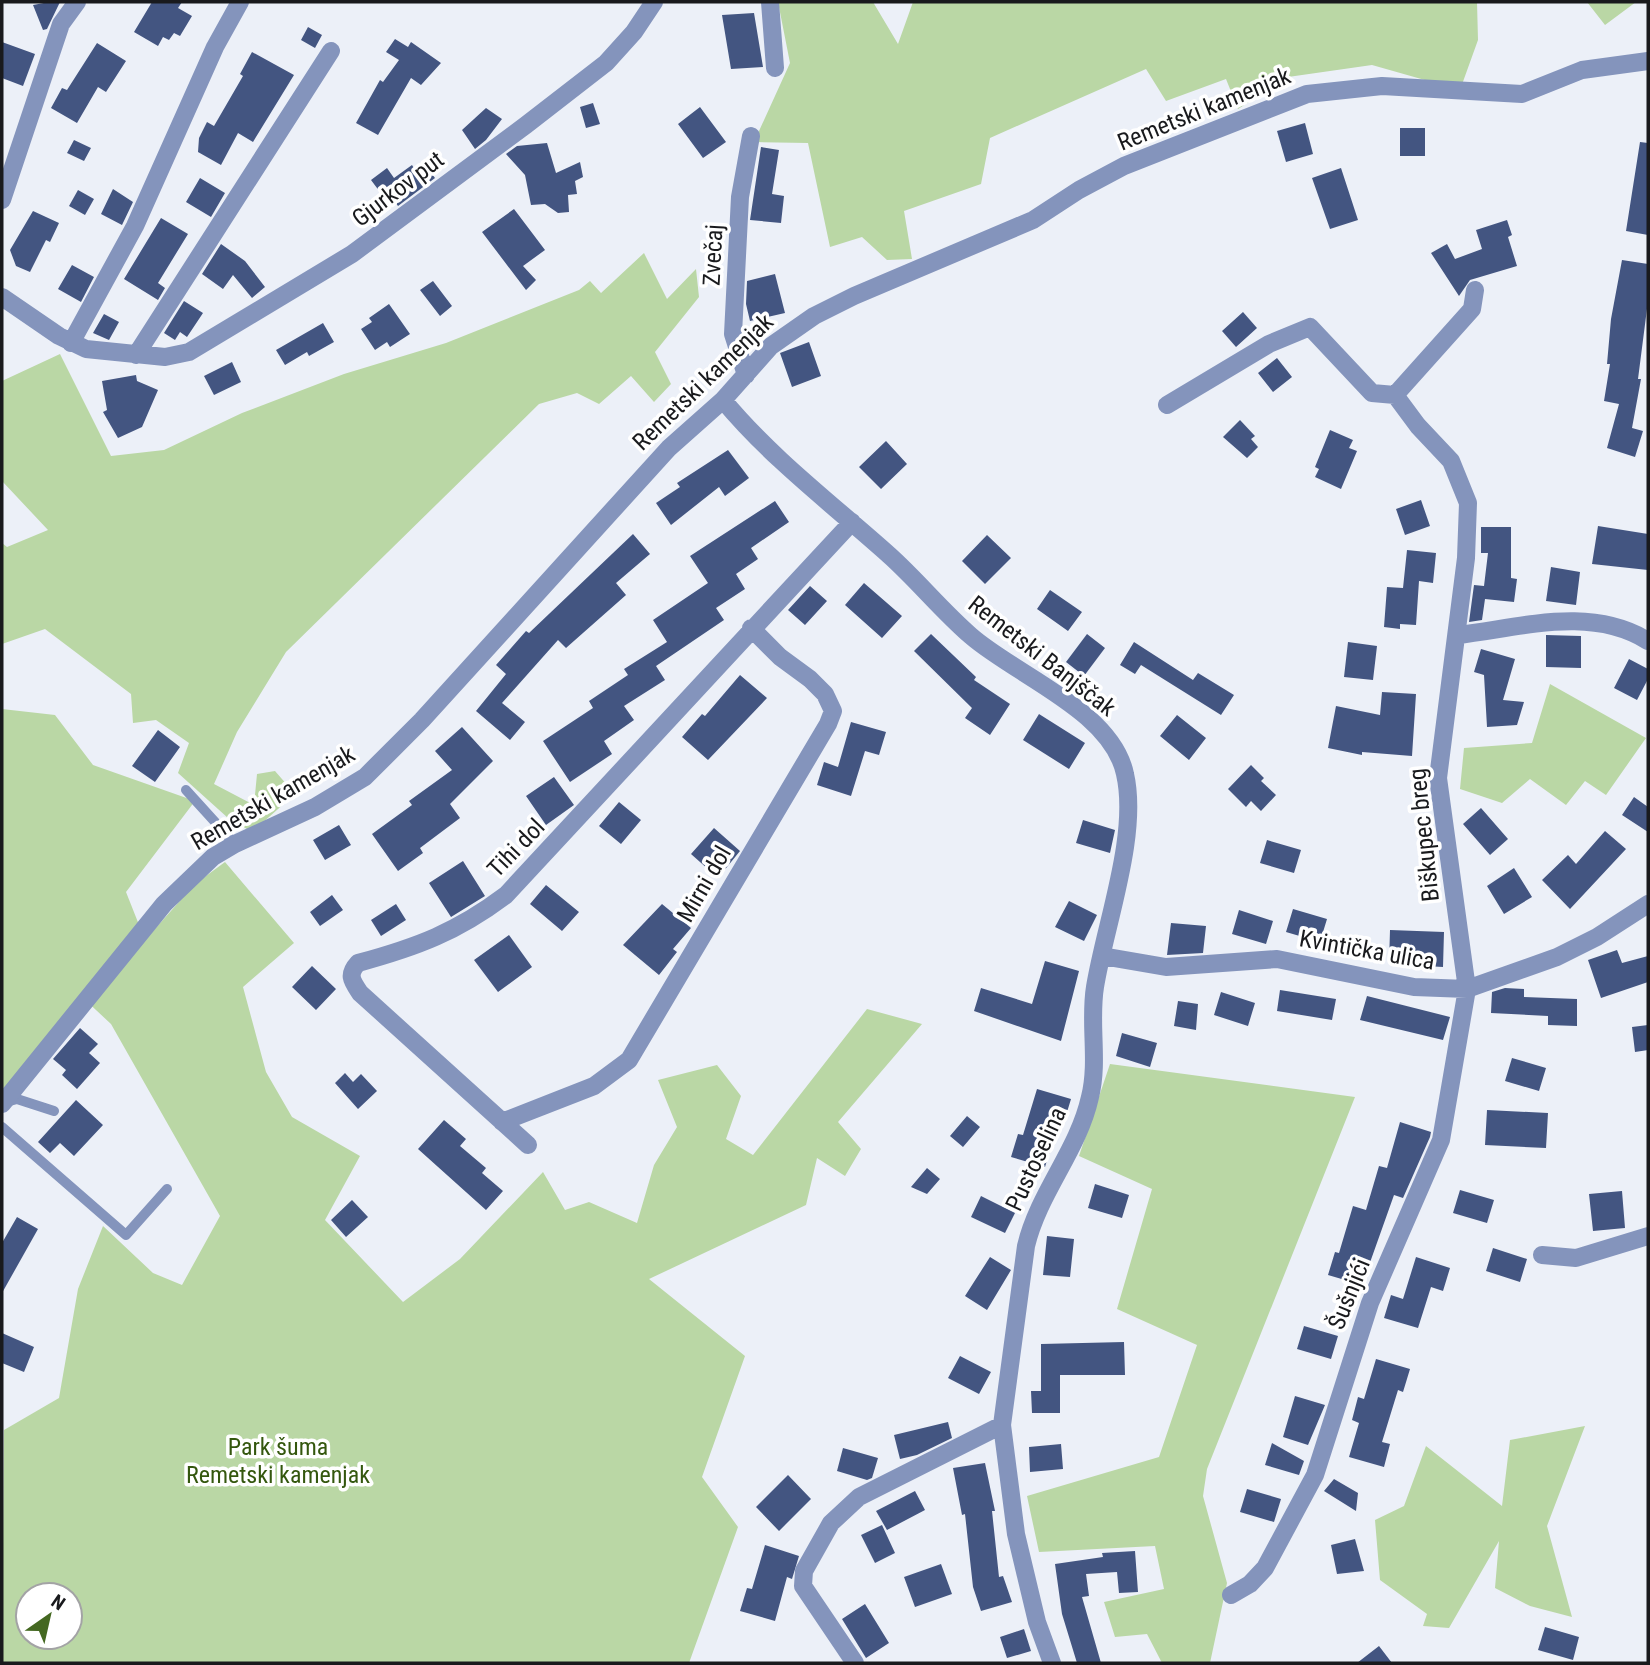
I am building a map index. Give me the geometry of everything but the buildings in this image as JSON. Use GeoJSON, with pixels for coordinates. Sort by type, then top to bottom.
{"type":"FeatureCollection","features":[{"type":"Feature","properties":{"kind":"street"},"geometry":{"type":"LineString","coordinates":[[2,201],[61,24],[77,2]]}},
{"type":"Feature","properties":{"kind":"street"},"geometry":{"type":"LineString","coordinates":[[71,343],[135,226],[215,47],[240,2]]}},
{"type":"Feature","properties":{"kind":"street","name":"Gjurkov put"},"geometry":{"type":"LineString","coordinates":[[2,297],[71,343],[86,349],[136,355],[176,356],[189,352],[352,254],[606,63],[634,32],[654,2]]}},
{"type":"Feature","properties":{"kind":"street"},"geometry":{"type":"LineString","coordinates":[[770,2],[775,68]]}},
{"type":"Feature","properties":{"kind":"street"},"geometry":{"type":"LineString","coordinates":[[136,355],[331,51]]}},
{"type":"Feature","properties":{"kind":"street","name":"Remetski kamenjak"},"geometry":{"type":"LineString","coordinates":[[2,1103],[164,904],[206,863],[235,844],[315,807],[365,777],[422,720],[669,448],[723,400],[790,331],[844,301],[1033,220],[1079,190],[1124,166],[1307,94],[1382,86],[1522,94],[1582,70],[1648,61]]}},
{"type":"Feature","properties":{"kind":"street","name":"Zvečaj"},"geometry":{"type":"LineString","coordinates":[[746,374],[733,334],[740,197],[751,136]]}},
{"type":"Feature","properties":{"kind":"street"},"geometry":{"type":"LineString","coordinates":[[1167,405],[1269,344],[1310,327],[1372,393],[1395,395],[1472,309],[1475,290]]}},
{"type":"Feature","properties":{"kind":"street","name":"Biškupec breg"},"geometry":{"type":"LineString","coordinates":[[1395,395],[1418,426],[1451,461],[1468,503],[1469,527],[1438,778],[1467,989]]}},
{"type":"Feature","properties":{"kind":"street","name":"Remetski Banjščak"},"geometry":{"type":"LineString","coordinates":[[723,400],[753,436],[852,522],[973,638],[1008,665],[1078,710],[1115,746],[1125,773],[1129,804],[1102,956]]}},
{"type":"Feature","properties":{"kind":"street","name":"Tihi dol"},"geometry":{"type":"LineString","coordinates":[[528,1145],[360,993],[351,980],[351,970],[358,963],[400,952],[452,932],[506,895],[852,522]]}},
{"type":"Feature","properties":{"kind":"street"},"geometry":{"type":"LineString","coordinates":[[1457,635],[1555,621],[1610,624],[1648,641]]}},
{"type":"Feature","properties":{"kind":"street","name":"Mirni dol"},"geometry":{"type":"LineString","coordinates":[[502,1122],[594,1086],[629,1060],[828,724],[832,711],[825,694],[751,628]]}},
{"type":"Feature","properties":{"kind":"street","name":"Kvintička ulica"},"geometry":{"type":"LineString","coordinates":[[1102,956],[1167,967],[1277,960],[1414,987],[1467,989],[1557,957],[1621,923],[1648,904]]}},
{"type":"Feature","properties":{"kind":"street","name":"Pustoselina"},"geometry":{"type":"LineString","coordinates":[[1052,1663],[1037,1622],[1016,1534],[1002,1425],[1032,1219],[1071,1150],[1091,1094],[1095,1056],[1094,988],[1102,956]]}},
{"type":"Feature","properties":{"kind":"street","name":"Šušnjići"},"geometry":{"type":"LineString","coordinates":[[1231,1595],[1250,1584],[1265,1568],[1315,1475],[1370,1303],[1441,1140],[1467,989]]}},
{"type":"Feature","properties":{"kind":"street"},"geometry":{"type":"LineString","coordinates":[[1542,1255],[1576,1258],[1648,1236]]}},
{"type":"Feature","properties":{"kind":"street"},"geometry":{"type":"LineString","coordinates":[[855,1663],[803,1587],[804,1571],[831,1523],[859,1497],[1002,1425]]}},
{"type":"Feature","properties":{"kind":"lane"},"geometry":{"type":"LineString","coordinates":[[186,790],[235,844]]}},
{"type":"Feature","properties":{"kind":"lane"},"geometry":{"type":"LineString","coordinates":[[2,1103],[17,1099],[54,1111]]}},
{"type":"Feature","properties":{"kind":"lane"},"geometry":{"type":"LineString","coordinates":[[2,1127],[126,1236],[167,1188]]}},
{"type":"Feature","properties":{"kind":"green space"},"geometry":{"type":"Polygon","coordinates":[[[778,2],[873,2],[898,44],[913,2],[1477,2],[1478,40],[1460,90],[1372,65],[1288,77],[1238,109],[1226,79],[1166,101],[1146,69],[990,138],[981,184],[904,211],[912,259],[887,260],[862,237],[830,247],[808,143],[754,142],[790,63],[778,2]]]}},
{"type":"Feature","properties":{"kind":"green space"},"geometry":{"type":"Polygon","coordinates":[[[1587,2],[1636,2],[1605,25],[1587,2]]]}},
{"type":"Feature","properties":{"kind":"green space"},"geometry":{"type":"Polygon","coordinates":[[[644,253],[667,299],[696,269],[699,297],[655,352],[671,384],[654,402],[631,376],[599,404],[577,393],[539,404],[286,652],[237,732],[214,784],[254,805],[257,774],[275,771],[295,794],[252,832],[228,818],[178,773],[189,743],[156,720],[133,723],[131,694],[45,629],[2,644],[2,543],[7,547],[48,530],[2,481],[2,381],[60,354],[111,456],[164,450],[242,413],[344,374],[446,343],[579,290],[590,281],[601,293],[644,253]]]}},
{"type":"Feature","properties":{"kind":"green space"},"geometry":{"type":"Polygon","coordinates":[[[1550,684],[1646,738],[1606,795],[1585,781],[1566,805],[1530,779],[1502,803],[1460,789],[1464,748],[1532,743],[1550,684]]]}},
{"type":"Feature","properties":{"kind":"green space","name":"Park šuma Remetski kamenjak"},"geometry":{"type":"Polygon","coordinates":[[[2,709],[55,715],[93,765],[195,801],[126,892],[145,940],[195,884],[225,862],[294,943],[243,987],[266,1072],[292,1117],[360,1156],[325,1220],[403,1302],[460,1259],[543,1172],[565,1210],[589,1202],[637,1223],[654,1165],[677,1127],[658,1080],[717,1065],[741,1096],[726,1139],[753,1155],[867,1009],[922,1024],[838,1122],[861,1149],[845,1176],[817,1158],[806,1205],[649,1279],[745,1356],[702,1477],[738,1527],[689,1663],[2,1663],[4,1430],[59,1398],[78,1289],[103,1226],[153,1273],[182,1285],[220,1216],[111,1024],[81,996],[2,1098],[2,709]]]}},
{"type":"Feature","properties":{"kind":"green space"},"geometry":{"type":"Polygon","coordinates":[[[1110,1064],[1355,1097],[1207,1469],[1203,1496],[1227,1583],[1210,1663],[1162,1663],[1147,1634],[1115,1637],[1104,1602],[1164,1589],[1155,1546],[1039,1552],[1027,1496],[1159,1457],[1197,1345],[1117,1309],[1152,1189],[1079,1156],[1110,1064]]]}},
{"type":"Feature","properties":{"kind":"green space"},"geometry":{"type":"Polygon","coordinates":[[[1585,1426],[1547,1526],[1572,1617],[1530,1606],[1495,1588],[1499,1541],[1449,1628],[1423,1626],[1427,1614],[1380,1580],[1375,1520],[1404,1506],[1426,1446],[1502,1506],[1510,1440],[1585,1426]]]}}]}
